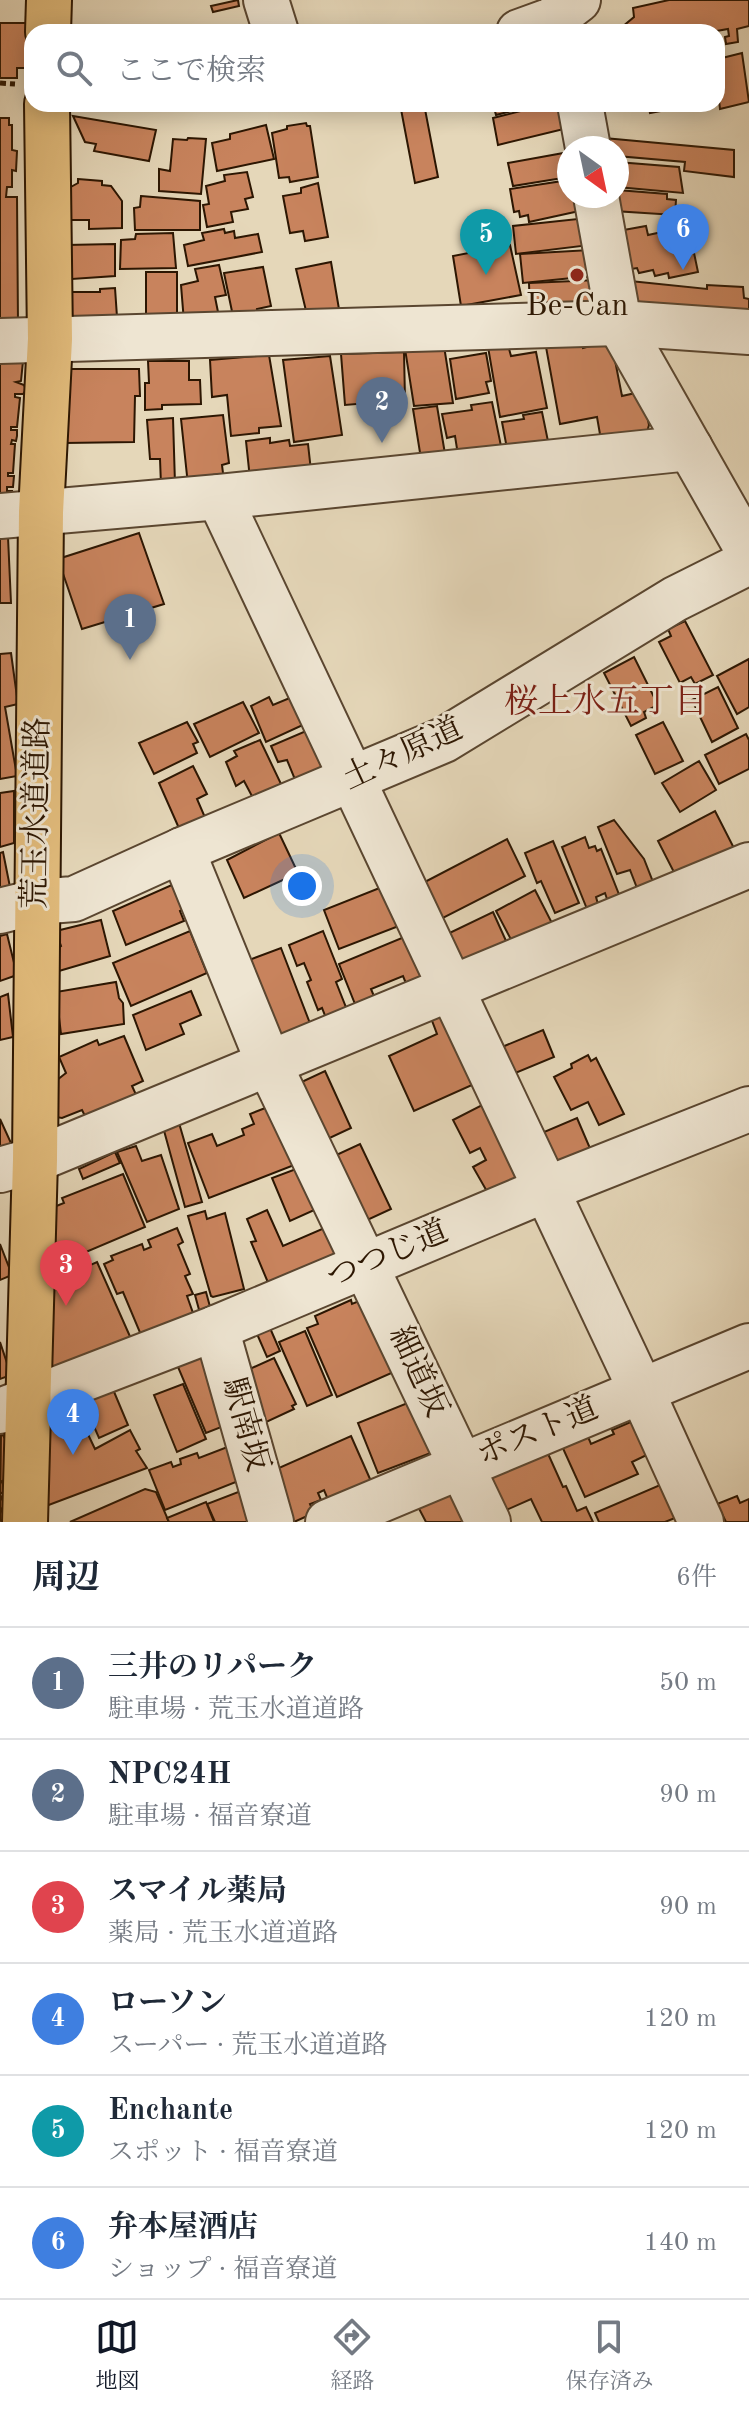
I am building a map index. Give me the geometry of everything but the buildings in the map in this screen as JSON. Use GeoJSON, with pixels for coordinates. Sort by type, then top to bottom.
{"type":"FeatureCollection","features":[{"type":"Feature","properties":{"kind":"main road"},"geometry":{"type":"LineString","coordinates":[[48,24],[49,0]]}},
{"type":"Feature","properties":{"kind":"main road","name":"荒玉水道道路"},"geometry":{"type":"LineString","coordinates":[[25,1522],[13,1406],[21,514],[50,339],[47,112]]}},
{"type":"Feature","properties":{"kind":"street"},"geometry":{"type":"LineString","coordinates":[[266,0],[274,24]]}},
{"type":"Feature","properties":{"kind":"street"},"geometry":{"type":"LineString","coordinates":[[541,24],[552,20],[578,0]]}},
{"type":"Feature","properties":{"kind":"street"},"geometry":{"type":"LineString","coordinates":[[581,112],[586,136]]}},
{"type":"Feature","properties":{"kind":"street"},"geometry":{"type":"LineString","coordinates":[[598,208],[619,323],[749,552]]}},
{"type":"Feature","properties":{"kind":"street"},"geometry":{"type":"LineString","coordinates":[[0,341],[619,323],[749,332]]}},
{"type":"Feature","properties":{"kind":"street"},"geometry":{"type":"LineString","coordinates":[[21,514],[219,497],[690,448]]}},
{"type":"Feature","properties":{"kind":"street"},"geometry":{"type":"LineString","coordinates":[[219,497],[701,1522]]}},
{"type":"Feature","properties":{"kind":"street","name":"土々原道"},"geometry":{"type":"LineString","coordinates":[[18,906],[74,899],[444,740],[675,599],[749,562]]}},
{"type":"Feature","properties":{"kind":"street","name":"細道坂"},"geometry":{"type":"LineString","coordinates":[[182,850],[269,1064],[488,1522]]}},
{"type":"Feature","properties":{"kind":"street"},"geometry":{"type":"LineString","coordinates":[[17,1165],[749,865]]}},
{"type":"Feature","properties":{"kind":"street","name":"つつじ道"},"geometry":{"type":"LineString","coordinates":[[13,1406],[216,1328],[547,1189],[749,1109]]}},
{"type":"Feature","properties":{"kind":"street","name":"駅南坂"},"geometry":{"type":"LineString","coordinates":[[216,1328],[271,1522]]}},
{"type":"Feature","properties":{"kind":"street","name":"ポスト道"},"geometry":{"type":"LineString","coordinates":[[328,1522],[749,1346]]}},
{"type":"Feature","properties":{"kind":"place","name":"弁本屋酒店"},"geometry":{"type":"Point","coordinates":[683,270]}},
{"type":"Feature","properties":{"kind":"place","name":"Enchante"},"geometry":{"type":"Point","coordinates":[486,275]}},
{"type":"Feature","properties":{"kind":"place","name":"Be-Can"},"geometry":{"type":"Point","coordinates":[577,275]}},
{"type":"Feature","properties":{"kind":"place","name":"NPC24H"},"geometry":{"type":"Point","coordinates":[382,443]}},
{"type":"Feature","properties":{"kind":"place","name":"三井のリパーク"},"geometry":{"type":"Point","coordinates":[130,660]}},
{"type":"Feature","properties":{"kind":"place","name":"スマイル薬局"},"geometry":{"type":"Point","coordinates":[66,1306]}},
{"type":"Feature","properties":{"kind":"place","name":"ローソン"},"geometry":{"type":"Point","coordinates":[73,1455]}},
{"type":"Feature","properties":{"kind":"district","name":"桜上水五丁目"},"geometry":{"type":"Point","coordinates":[606,703]}}]}
